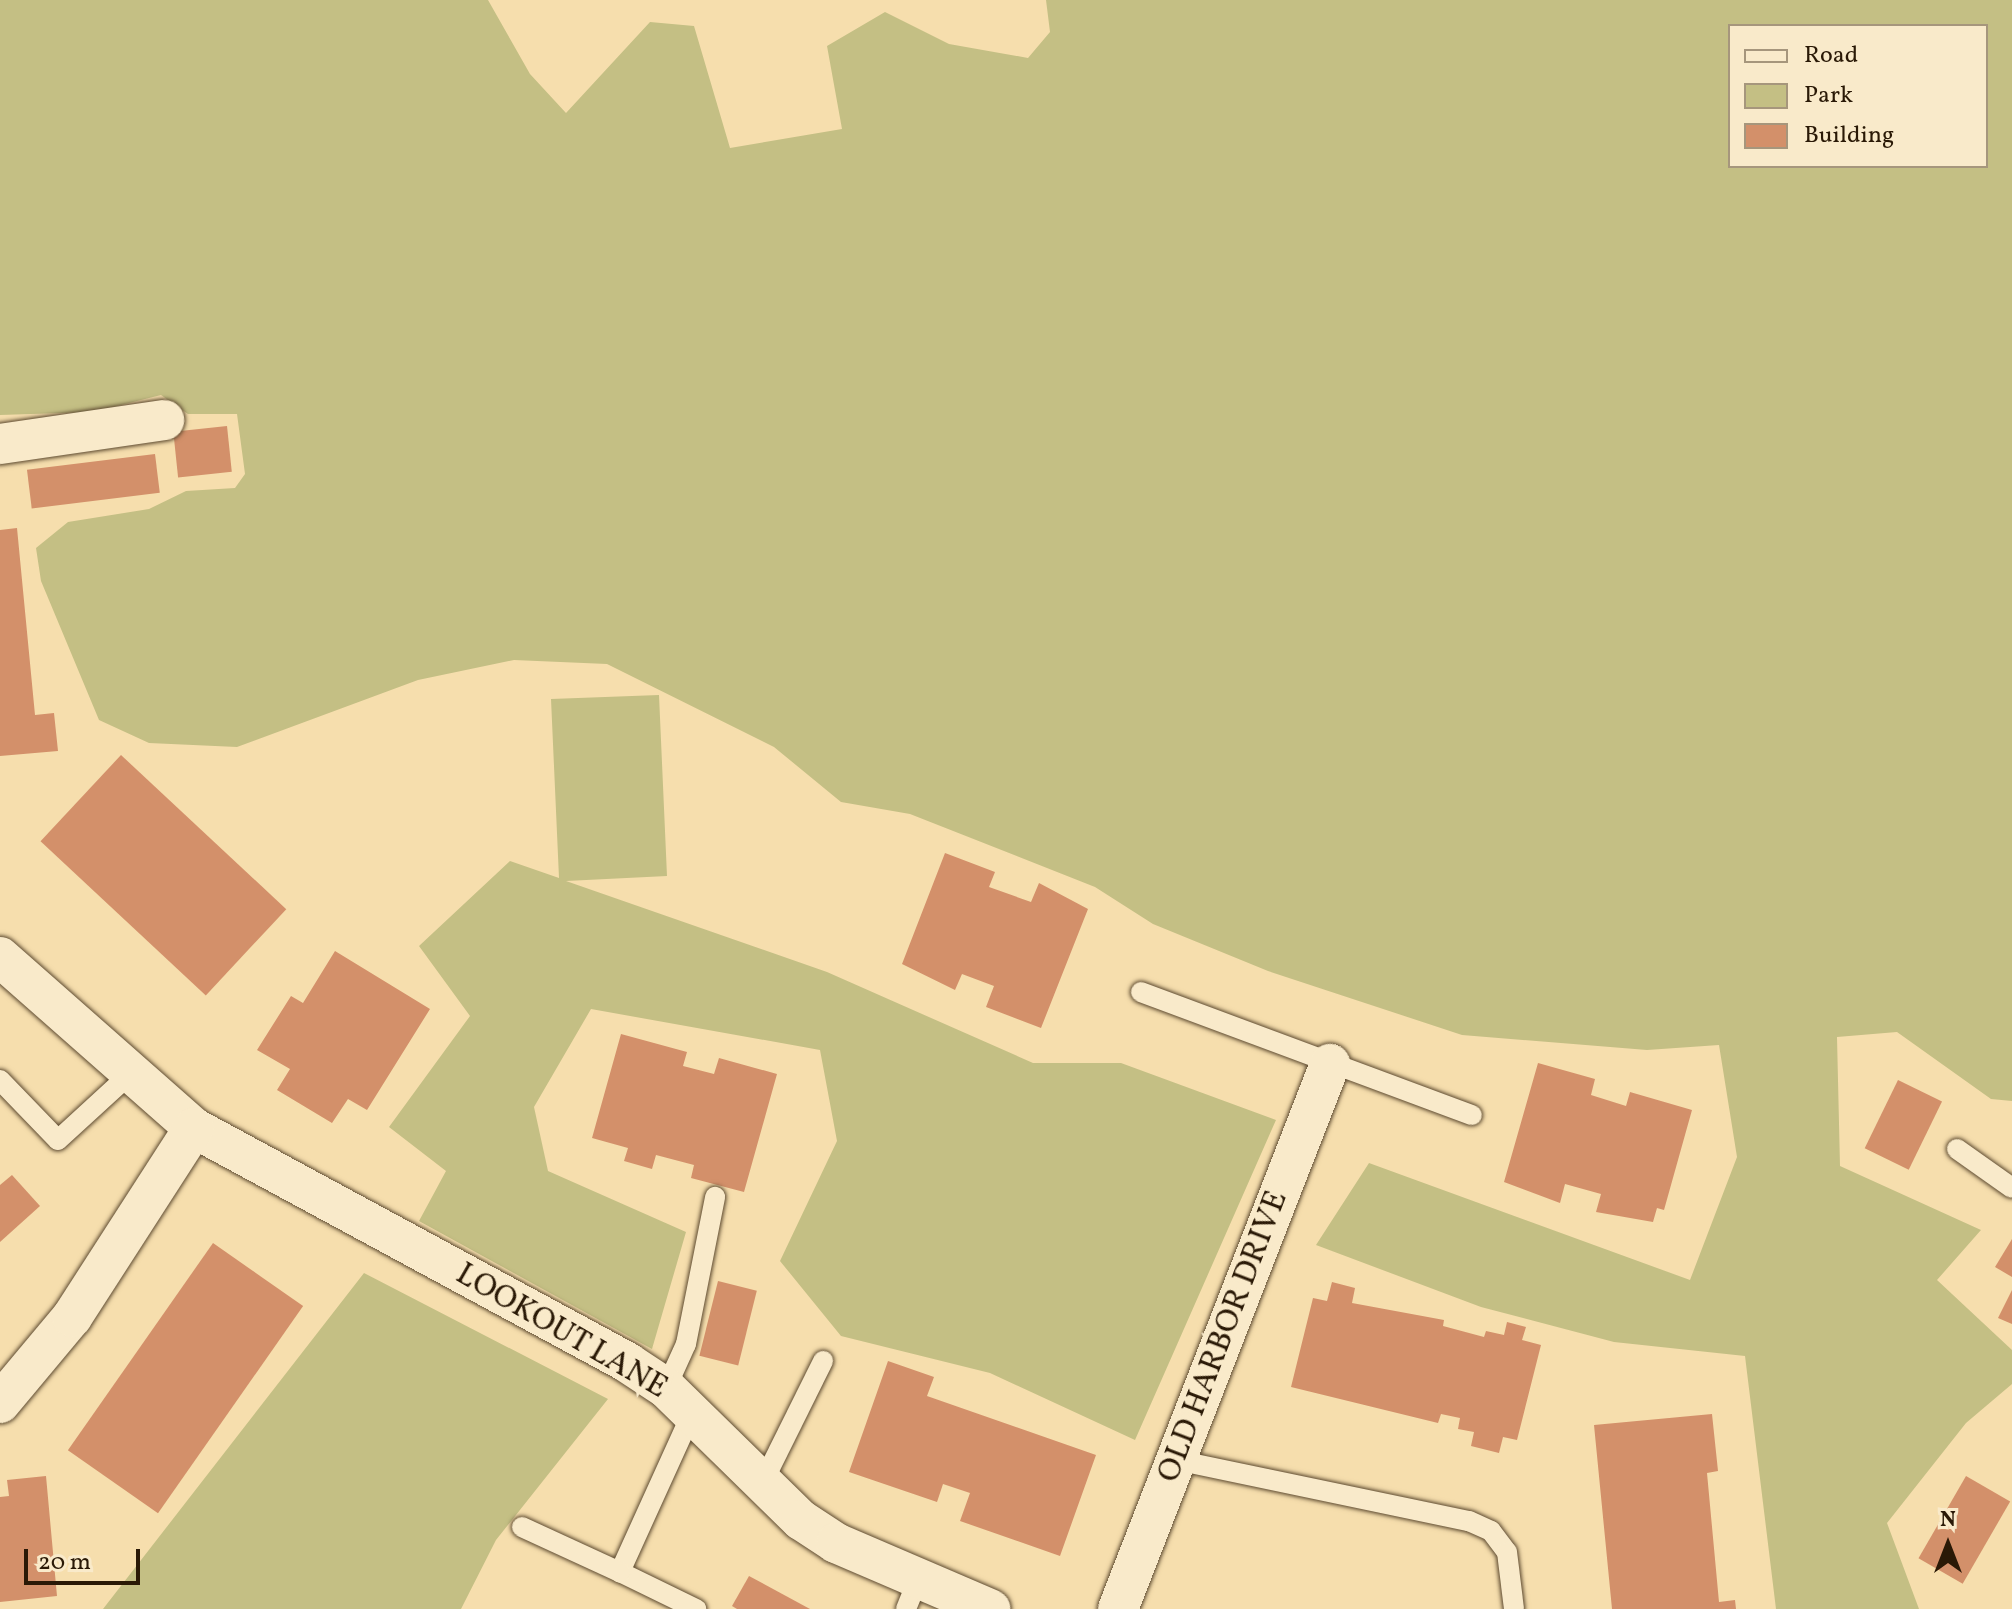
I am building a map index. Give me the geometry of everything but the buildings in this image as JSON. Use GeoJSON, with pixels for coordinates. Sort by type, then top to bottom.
{"type":"FeatureCollection","features":[{"type":"Feature","properties":{"kind":"street"},"geometry":{"type":"LineString","coordinates":[[0,444],[164,420]]}},
{"type":"Feature","properties":{"kind":"street","name":"LOOKOUT LANE"},"geometry":{"type":"LineString","coordinates":[[0,957],[129,1075],[194,1128],[679,1401],[836,1543],[912,1594],[990,1609]]}},
{"type":"Feature","properties":{"kind":"street","name":"OLD HARBOR DRIVE"},"geometry":{"type":"LineString","coordinates":[[1118,1609],[1330,1064]]}},
{"type":"Feature","properties":{"kind":"street"},"geometry":{"type":"LineString","coordinates":[[0,1403],[72,1317],[194,1128]]}},
{"type":"Feature","properties":{"kind":"lane"},"geometry":{"type":"LineString","coordinates":[[1141,992],[1472,1115]]}},
{"type":"Feature","properties":{"kind":"lane"},"geometry":{"type":"LineString","coordinates":[[0,1080],[58,1140],[129,1075]]}},
{"type":"Feature","properties":{"kind":"lane"},"geometry":{"type":"LineString","coordinates":[[1957,1149],[2012,1188]]}},
{"type":"Feature","properties":{"kind":"lane"},"geometry":{"type":"LineString","coordinates":[[620,1572],[679,1401],[686,1344],[715,1197]]}},
{"type":"Feature","properties":{"kind":"lane"},"geometry":{"type":"LineString","coordinates":[[764,1480],[823,1361]]}},
{"type":"Feature","properties":{"kind":"lane"},"geometry":{"type":"LineString","coordinates":[[1176,1460],[1469,1521],[1491,1531],[1507,1552],[1514,1609]]}},
{"type":"Feature","properties":{"kind":"lane"},"geometry":{"type":"LineString","coordinates":[[522,1527],[696,1609]]}},
{"type":"Feature","properties":{"kind":"green space"},"geometry":{"type":"Polygon","coordinates":[[[0,0],[488,0],[530,74],[566,113],[650,22],[694,26],[730,148],[842,129],[827,46],[885,12],[949,44],[1028,58],[1050,32],[1046,0],[2012,0],[2012,1101],[1991,1099],[1897,1032],[1837,1037],[1840,1166],[1981,1230],[1937,1280],[2012,1350],[2012,1384],[1966,1423],[1887,1523],[1919,1609],[1776,1609],[1745,1356],[1614,1342],[1481,1307],[1316,1245],[1369,1163],[1690,1280],[1737,1157],[1719,1045],[1647,1050],[1462,1035],[1268,971],[1153,924],[1095,887],[910,814],[841,802],[774,747],[607,664],[514,660],[418,680],[237,747],[149,743],[99,720],[41,581],[36,548],[68,522],[149,509],[186,491],[235,488],[245,474],[237,414],[188,414],[161,395],[93,412],[0,415],[0,0]]]}},
{"type":"Feature","properties":{"kind":"green space"},"geometry":{"type":"Polygon","coordinates":[[[659,695],[667,876],[566,881],[827,972],[1033,1063],[1121,1063],[1276,1120],[1135,1440],[990,1373],[841,1336],[780,1261],[837,1141],[820,1050],[591,1009],[534,1107],[548,1171],[686,1232],[652,1349],[419,1221],[446,1171],[389,1127],[470,1016],[419,946],[510,861],[559,878],[551,699],[659,695]]]}},
{"type":"Feature","properties":{"kind":"green space"},"geometry":{"type":"Polygon","coordinates":[[[364,1273],[608,1399],[496,1540],[461,1609],[103,1609],[364,1273]]]}}]}
